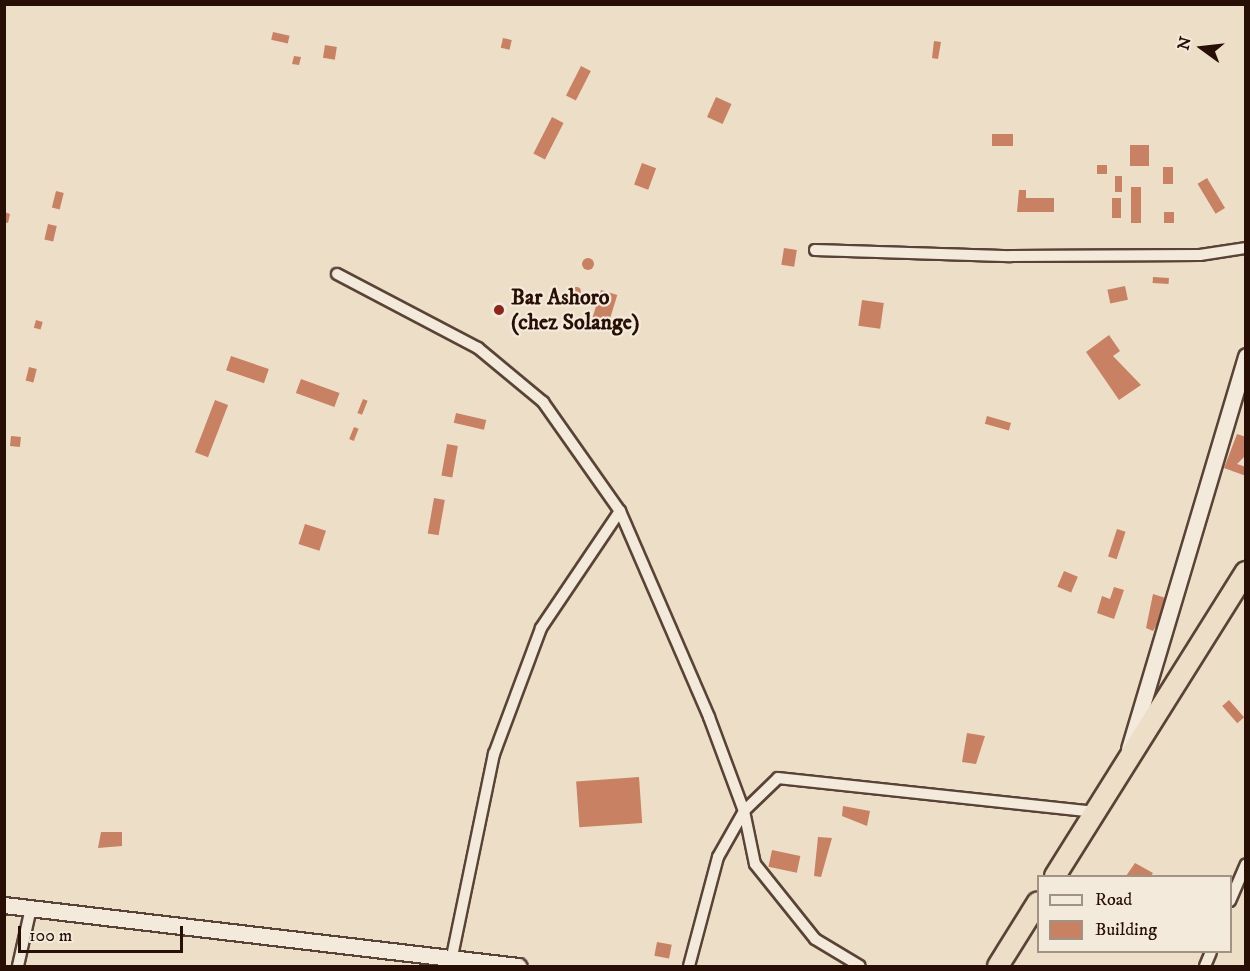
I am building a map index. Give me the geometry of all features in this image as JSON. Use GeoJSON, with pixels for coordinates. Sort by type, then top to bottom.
{"type":"FeatureCollection","features":[{"type":"Feature","properties":{"kind":"highway"},"geometry":{"type":"LineString","coordinates":[[1056,875],[1245,573]]}},
{"type":"Feature","properties":{"kind":"highway"},"geometry":{"type":"LineString","coordinates":[[998,966],[1037,904]]}},
{"type":"Feature","properties":{"kind":"street"},"geometry":{"type":"LineString","coordinates":[[815,250],[1023,256],[1200,255],[1245,248]]}},
{"type":"Feature","properties":{"kind":"street"},"geometry":{"type":"LineString","coordinates":[[337,274],[478,348],[543,402],[620,511],[744,811],[755,864],[815,939],[860,966]]}},
{"type":"Feature","properties":{"kind":"street"},"geometry":{"type":"LineString","coordinates":[[1124,766],[1245,356]]}},
{"type":"Feature","properties":{"kind":"street"},"geometry":{"type":"LineString","coordinates":[[451,962],[494,754],[541,628],[620,511]]}},
{"type":"Feature","properties":{"kind":"street"},"geometry":{"type":"LineString","coordinates":[[689,966],[718,857],[744,811],[778,778],[1095,812]]}},
{"type":"Feature","properties":{"kind":"street"},"geometry":{"type":"LineString","coordinates":[[1232,896],[1245,864]]}},
{"type":"Feature","properties":{"kind":"street"},"geometry":{"type":"LineString","coordinates":[[4,905],[451,962],[518,966]]}},
{"type":"Feature","properties":{"kind":"street"},"geometry":{"type":"LineString","coordinates":[[18,966],[31,908]]}},
{"type":"Feature","properties":{"kind":"building"},"geometry":{"type":"Polygon","coordinates":[[[273,32],[290,36],[288,44],[271,40],[273,32]]]}},
{"type":"Feature","properties":{"kind":"building"},"geometry":{"type":"Polygon","coordinates":[[[503,38],[512,40],[510,50],[501,48],[503,38]]]}},
{"type":"Feature","properties":{"kind":"building"},"geometry":{"type":"Polygon","coordinates":[[[934,41],[941,42],[938,59],[932,58],[934,41]]]}},
{"type":"Feature","properties":{"kind":"building"},"geometry":{"type":"Polygon","coordinates":[[[325,45],[337,47],[335,60],[323,58],[325,45]]]}},
{"type":"Feature","properties":{"kind":"building"},"geometry":{"type":"Polygon","coordinates":[[[294,56],[301,57],[299,65],[292,64],[294,56]]]}},
{"type":"Feature","properties":{"kind":"building"},"geometry":{"type":"Polygon","coordinates":[[[581,66],[591,71],[576,100],[566,95],[581,66]]]}},
{"type":"Feature","properties":{"kind":"building"},"geometry":{"type":"Polygon","coordinates":[[[716,97],[732,104],[723,124],[707,117],[716,97]]]}},
{"type":"Feature","properties":{"kind":"building"},"geometry":{"type":"Polygon","coordinates":[[[552,117],[564,123],[545,159],[533,154],[552,117]]]}},
{"type":"Feature","properties":{"kind":"building"},"geometry":{"type":"Polygon","coordinates":[[[992,134],[1013,134],[1013,146],[992,146],[992,134]]]}},
{"type":"Feature","properties":{"kind":"building"},"geometry":{"type":"Polygon","coordinates":[[[1130,145],[1149,145],[1149,166],[1130,166],[1130,145]]]}},
{"type":"Feature","properties":{"kind":"building"},"geometry":{"type":"Polygon","coordinates":[[[642,163],[656,168],[648,190],[634,185],[642,163]]]}},
{"type":"Feature","properties":{"kind":"building"},"geometry":{"type":"Polygon","coordinates":[[[1097,165],[1107,165],[1107,174],[1097,174],[1097,165]]]}},
{"type":"Feature","properties":{"kind":"building"},"geometry":{"type":"Polygon","coordinates":[[[1163,167],[1173,167],[1173,184],[1163,184],[1163,167]]]}},
{"type":"Feature","properties":{"kind":"building"},"geometry":{"type":"Polygon","coordinates":[[[1115,176],[1122,176],[1122,192],[1115,192],[1115,176]]]}},
{"type":"Feature","properties":{"kind":"building"},"geometry":{"type":"Polygon","coordinates":[[[1207,178],[1225,208],[1216,214],[1198,184],[1207,178]]]}},
{"type":"Feature","properties":{"kind":"building"},"geometry":{"type":"Polygon","coordinates":[[[1131,187],[1141,187],[1141,223],[1131,223],[1131,187]]]}},
{"type":"Feature","properties":{"kind":"building"},"geometry":{"type":"Polygon","coordinates":[[[1019,190],[1026,190],[1026,198],[1054,198],[1054,212],[1017,212],[1019,190]]]}},
{"type":"Feature","properties":{"kind":"building"},"geometry":{"type":"Polygon","coordinates":[[[56,191],[64,193],[60,209],[52,207],[56,191]]]}},
{"type":"Feature","properties":{"kind":"building"},"geometry":{"type":"Polygon","coordinates":[[[1112,198],[1121,198],[1121,218],[1112,218],[1112,198]]]}},
{"type":"Feature","properties":{"kind":"building"},"geometry":{"type":"Polygon","coordinates":[[[4,212],[10,214],[8,223],[4,222],[4,212]]]}},
{"type":"Feature","properties":{"kind":"building"},"geometry":{"type":"Polygon","coordinates":[[[1164,212],[1174,212],[1174,223],[1164,223],[1164,212]]]}},
{"type":"Feature","properties":{"kind":"building"},"geometry":{"type":"Polygon","coordinates":[[[48,224],[57,226],[53,242],[44,240],[48,224]]]}},
{"type":"Feature","properties":{"kind":"building"},"geometry":{"type":"Polygon","coordinates":[[[784,248],[797,250],[794,267],[781,265],[784,248]]]}},
{"type":"Feature","properties":{"kind":"building"},"geometry":{"type":"Polygon","coordinates":[[[590,258],[594,264],[590,270],[586,270],[582,262],[590,258]]]}},
{"type":"Feature","properties":{"kind":"building"},"geometry":{"type":"Polygon","coordinates":[[[1153,277],[1169,278],[1169,284],[1153,283],[1153,277]]]}},
{"type":"Feature","properties":{"kind":"building"},"geometry":{"type":"Polygon","coordinates":[[[1125,286],[1128,300],[1110,303],[1107,290],[1125,286]]]}},
{"type":"Feature","properties":{"kind":"building"},"geometry":{"type":"Polygon","coordinates":[[[576,287],[580,291],[576,295],[572,291],[576,287]]]}},
{"type":"Feature","properties":{"kind":"building"},"geometry":{"type":"Polygon","coordinates":[[[601,290],[617,295],[609,323],[593,318],[601,290]]]}},
{"type":"Feature","properties":{"kind":"building"},"geometry":{"type":"Polygon","coordinates":[[[591,293],[595,297],[591,301],[587,297],[591,293]]]}},
{"type":"Feature","properties":{"kind":"building"},"geometry":{"type":"Polygon","coordinates":[[[862,300],[884,303],[880,329],[858,326],[862,300]]]}},
{"type":"Feature","properties":{"kind":"building"},"geometry":{"type":"Polygon","coordinates":[[[36,320],[43,322],[41,330],[34,328],[36,320]]]}},
{"type":"Feature","properties":{"kind":"building"},"geometry":{"type":"Polygon","coordinates":[[[1109,335],[1120,351],[1113,356],[1141,385],[1119,400],[1086,352],[1109,335]]]}},
{"type":"Feature","properties":{"kind":"building"},"geometry":{"type":"Polygon","coordinates":[[[231,356],[269,369],[264,383],[226,370],[231,356]]]}},
{"type":"Feature","properties":{"kind":"building"},"geometry":{"type":"Polygon","coordinates":[[[29,367],[37,369],[33,383],[26,381],[29,367]]]}},
{"type":"Feature","properties":{"kind":"building"},"geometry":{"type":"Polygon","coordinates":[[[301,379],[340,393],[334,407],[296,393],[301,379]]]}},
{"type":"Feature","properties":{"kind":"building"},"geometry":{"type":"Polygon","coordinates":[[[363,399],[368,401],[362,415],[357,413],[363,399]]]}},
{"type":"Feature","properties":{"kind":"building"},"geometry":{"type":"Polygon","coordinates":[[[215,400],[228,405],[208,457],[195,452],[215,400]]]}},
{"type":"Feature","properties":{"kind":"building"},"geometry":{"type":"Polygon","coordinates":[[[456,413],[486,420],[484,430],[454,423],[456,413]]]}},
{"type":"Feature","properties":{"kind":"building"},"geometry":{"type":"Polygon","coordinates":[[[987,416],[1011,423],[1009,431],[985,424],[987,416]]]}},
{"type":"Feature","properties":{"kind":"building"},"geometry":{"type":"Polygon","coordinates":[[[354,427],[359,429],[354,441],[349,439],[354,427]]]}},
{"type":"Feature","properties":{"kind":"building"},"geometry":{"type":"Polygon","coordinates":[[[1237,434],[1246,437],[1246,455],[1237,464],[1246,467],[1246,476],[1224,468],[1237,434]]]}},
{"type":"Feature","properties":{"kind":"building"},"geometry":{"type":"Polygon","coordinates":[[[11,436],[21,437],[20,447],[10,446],[11,436]]]}},
{"type":"Feature","properties":{"kind":"building"},"geometry":{"type":"Polygon","coordinates":[[[447,444],[458,446],[452,477],[441,476],[447,444]]]}},
{"type":"Feature","properties":{"kind":"building"},"geometry":{"type":"Polygon","coordinates":[[[434,498],[445,500],[439,535],[428,533],[434,498]]]}},
{"type":"Feature","properties":{"kind":"building"},"geometry":{"type":"Polygon","coordinates":[[[305,524],[326,531],[319,551],[299,544],[305,524]]]}},
{"type":"Feature","properties":{"kind":"building"},"geometry":{"type":"Polygon","coordinates":[[[1117,529],[1126,532],[1117,559],[1108,557],[1117,529]]]}},
{"type":"Feature","properties":{"kind":"building"},"geometry":{"type":"Polygon","coordinates":[[[1064,571],[1078,577],[1071,593],[1057,587],[1064,571]]]}},
{"type":"Feature","properties":{"kind":"building"},"geometry":{"type":"Polygon","coordinates":[[[1114,587],[1124,590],[1114,619],[1097,613],[1102,596],[1110,599],[1114,587]]]}},
{"type":"Feature","properties":{"kind":"building"},"geometry":{"type":"Polygon","coordinates":[[[1153,594],[1172,600],[1153,631],[1146,628],[1153,594]]]}},
{"type":"Feature","properties":{"kind":"building"},"geometry":{"type":"Polygon","coordinates":[[[1229,700],[1244,717],[1237,723],[1222,706],[1229,700]]]}},
{"type":"Feature","properties":{"kind":"building"},"geometry":{"type":"Polygon","coordinates":[[[967,733],[985,736],[976,764],[962,762],[967,733]]]}},
{"type":"Feature","properties":{"kind":"building"},"geometry":{"type":"Polygon","coordinates":[[[639,777],[642,823],[579,827],[576,781],[639,777]]]}},
{"type":"Feature","properties":{"kind":"building"},"geometry":{"type":"Polygon","coordinates":[[[843,806],[870,811],[867,826],[842,816],[843,806]]]}},
{"type":"Feature","properties":{"kind":"building"},"geometry":{"type":"Polygon","coordinates":[[[101,832],[122,832],[122,846],[98,848],[101,832]]]}},
{"type":"Feature","properties":{"kind":"building"},"geometry":{"type":"Polygon","coordinates":[[[818,837],[832,838],[821,877],[814,876],[818,837]]]}},
{"type":"Feature","properties":{"kind":"building"},"geometry":{"type":"Polygon","coordinates":[[[772,850],[800,856],[797,873],[768,867],[772,850]]]}},
{"type":"Feature","properties":{"kind":"building"},"geometry":{"type":"Polygon","coordinates":[[[1135,863],[1153,873],[1152,875],[1127,875],[1135,863]]]}},
{"type":"Feature","properties":{"kind":"building"},"geometry":{"type":"Polygon","coordinates":[[[657,942],[672,945],[669,959],[654,956],[657,942]]]}},
{"type":"Feature","properties":{"kind":"place","name":"Bar Ashoro (chez Solange)"},"geometry":{"type":"Point","coordinates":[499,310]}}]}
